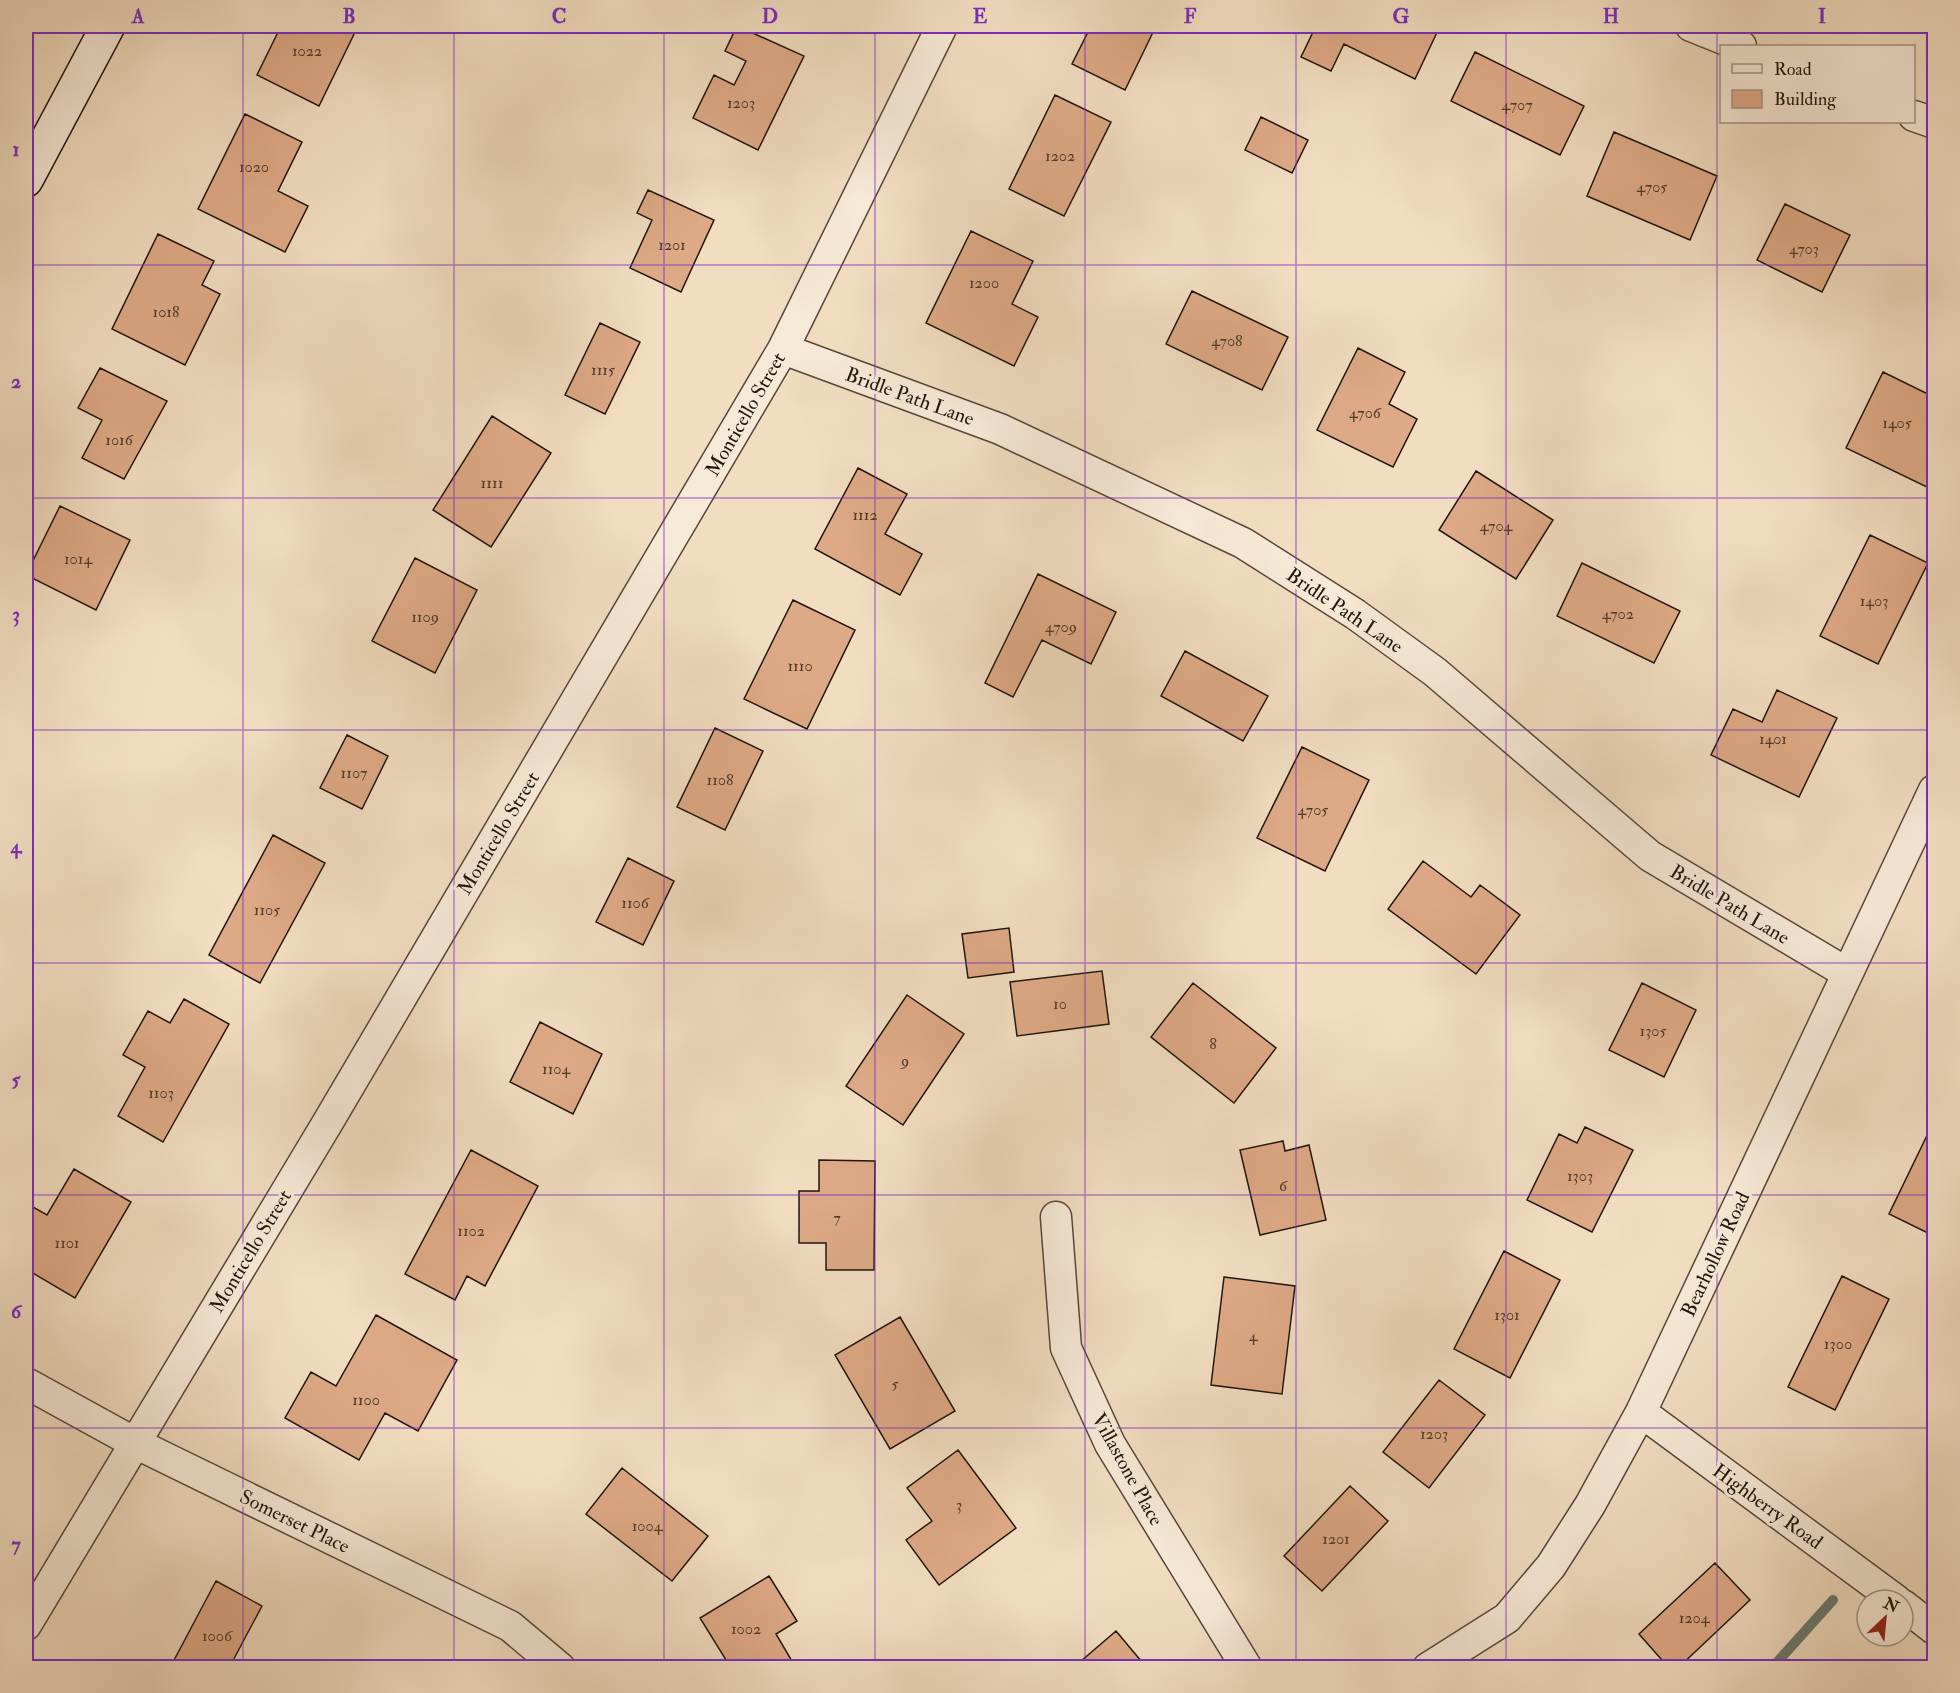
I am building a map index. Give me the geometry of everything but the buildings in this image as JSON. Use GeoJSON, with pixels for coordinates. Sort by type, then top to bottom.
{"type":"FeatureCollection","features":[{"type":"Feature","properties":{"kind":"street"},"geometry":{"type":"LineString","coordinates":[[26,180],[108,26]]}},
{"type":"Feature","properties":{"kind":"street","name":"Monticello Street"},"geometry":{"type":"LineString","coordinates":[[26,1625],[340,1101],[783,349],[942,26]]}},
{"type":"Feature","properties":{"kind":"street"},"geometry":{"type":"LineString","coordinates":[[1691,26],[1738,45]]}},
{"type":"Feature","properties":{"kind":"street"},"geometry":{"type":"LineString","coordinates":[[1915,116],[1935,123]]}},
{"type":"Feature","properties":{"kind":"street","name":"Bridle Path Lane"},"geometry":{"type":"LineString","coordinates":[[783,349],[999,429],[1243,543],[1355,614],[1435,672],[1650,856],[1847,973]]}},
{"type":"Feature","properties":{"kind":"street","name":"Bearhollow Road"},"geometry":{"type":"LineString","coordinates":[[1428,1668],[1507,1618],[1544,1574],[1590,1505],[1641,1412],[1935,790]]}},
{"type":"Feature","properties":{"kind":"street","name":"Villastone Place"},"geometry":{"type":"LineString","coordinates":[[1056,1217],[1066,1348],[1110,1444],[1247,1668]]}},
{"type":"Feature","properties":{"kind":"street","name":"Somerset Place"},"geometry":{"type":"LineString","coordinates":[[26,1383],[135,1443],[510,1626],[560,1668]]}},
{"type":"Feature","properties":{"kind":"street","name":"Highberry Road"},"geometry":{"type":"LineString","coordinates":[[1641,1412],[1880,1588]]}},
{"type":"Feature","properties":{"kind":"street"},"geometry":{"type":"LineString","coordinates":[[1915,1614],[1935,1629]]}},
{"type":"Feature","properties":{"kind":"waterway"},"geometry":{"type":"LineString","coordinates":[[1772,1668],[1833,1600]]}}]}
